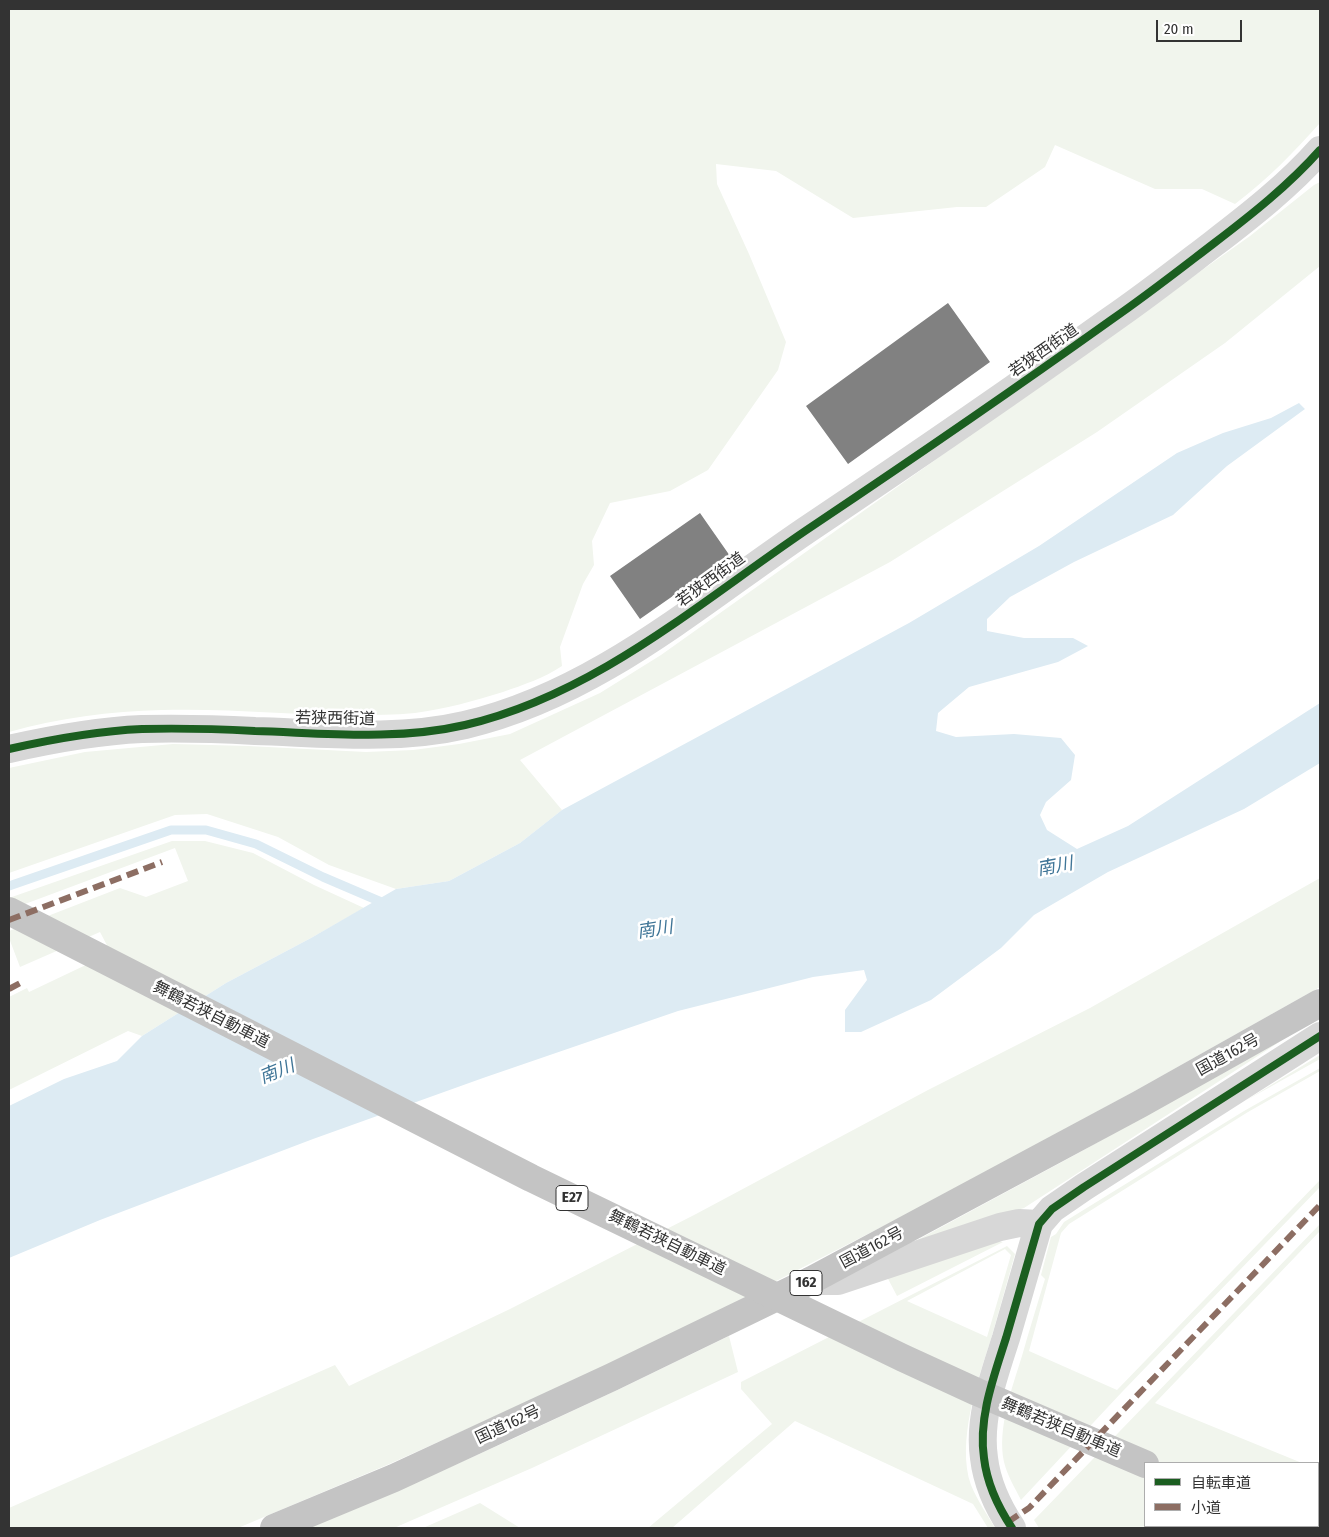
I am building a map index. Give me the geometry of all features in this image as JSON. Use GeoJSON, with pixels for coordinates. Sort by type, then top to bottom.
{"type":"FeatureCollection","features":[{"type":"Feature","properties":{"kind":"highway","name":"舞鶴若狭自動車道"},"geometry":{"type":"LineString","coordinates":[[9,911],[531,1178],[903,1358],[1144,1464]]}},
{"type":"Feature","properties":{"kind":"highway","name":"国道162号"},"geometry":{"type":"LineString","coordinates":[[274,1528],[394,1478],[464,1446],[810,1281],[1140,1104],[1320,1003]]}},
{"type":"Feature","properties":{"kind":"street","name":"若狭西街道"},"geometry":{"type":"LineString","coordinates":[[9,749],[50,740],[140,729],[336,734],[423,732],[462,726],[500,716],[542,699],[579,682],[657,636],[776,550],[912,460],[1153,290],[1234,228],[1282,188],[1320,150]]}},
{"type":"Feature","properties":{"kind":"street"},"geometry":{"type":"LineString","coordinates":[[1012,1528],[993,1494],[987,1476],[983,1456],[983,1429],[991,1389],[1039,1224],[1052,1209],[1084,1187],[1320,1036]]}},
{"type":"Feature","properties":{"kind":"street"},"geometry":{"type":"LineString","coordinates":[[810,1281],[838,1281],[1000,1227],[1019,1223],[1039,1224]]}},
{"type":"Feature","properties":{"kind":"shaded area"},"geometry":{"type":"Polygon","coordinates":[[[9,9],[1320,9],[1320,123],[1280,165],[1235,204],[1202,189],[1155,189],[1055,145],[1045,167],[986,207],[957,207],[853,218],[776,171],[716,164],[717,184],[786,342],[778,370],[708,470],[670,491],[610,503],[592,541],[594,565],[583,584],[560,647],[562,666],[541,678],[503,692],[415,713],[354,715],[210,710],[143,711],[66,719],[9,732],[9,9]]]}},
{"type":"Feature","properties":{"kind":"shaded area"},"geometry":{"type":"Polygon","coordinates":[[[1320,182],[1320,266],[1225,343],[1097,432],[890,562],[520,760],[562,810],[520,843],[449,881],[396,889],[329,865],[278,837],[207,814],[175,815],[9,873],[9,768],[85,752],[173,744],[366,752],[413,750],[459,744],[510,734],[600,693],[661,655],[1250,236],[1320,182]]]}},
{"type":"Feature","properties":{"kind":"shaded area"},"geometry":{"type":"Polygon","coordinates":[[[172,841],[205,841],[253,853],[314,885],[364,908],[226,983],[142,1036],[128,1031],[9,1090],[9,997],[27,988],[29,992],[111,953],[100,932],[20,967],[9,938],[9,931],[120,888],[146,897],[188,881],[175,848],[9,910],[9,898],[172,841]]]}},
{"type":"Feature","properties":{"kind":"shaded area"},"geometry":{"type":"Polygon","coordinates":[[[1320,878],[1320,987],[1135,1091],[938,1198],[708,1316],[603,1368],[387,1465],[238,1528],[9,1528],[9,1508],[335,1365],[349,1386],[510,1309],[696,1214],[928,1090],[1090,1008],[1320,878]]]}},
{"type":"Feature","properties":{"kind":"shaded area"},"geometry":{"type":"Polygon","coordinates":[[[1284,1039],[1024,1208],[910,1244],[1073,1156],[1284,1039]]]}},
{"type":"Feature","properties":{"kind":"shaded area"},"geometry":{"type":"Polygon","coordinates":[[[1320,1055],[1320,1059],[1245,1101],[1320,1055]]]}},
{"type":"Feature","properties":{"kind":"shaded area"},"geometry":{"type":"Polygon","coordinates":[[[1320,1068],[1320,1071],[1248,1112],[1069,1224],[1061,1233],[1029,1351],[1117,1390],[1320,1180],[1320,1187],[1122,1392],[1021,1500],[1009,1477],[1004,1462],[1002,1436],[1010,1395],[1045,1279],[1041,1275],[1051,1237],[1056,1234],[1064,1222],[1244,1111],[1320,1068]]]}},
{"type":"Feature","properties":{"kind":"shaded area"},"geometry":{"type":"Polygon","coordinates":[[[1320,1224],[1320,1231],[1155,1403],[1300,1462],[1144,1462],[1144,1527],[1319,1527],[1319,1470],[1320,1528],[1039,1528],[1034,1520],[1320,1224]]]}},
{"type":"Feature","properties":{"kind":"shaded area"},"geometry":{"type":"Polygon","coordinates":[[[991,1241],[1003,1242],[897,1296],[886,1275],[991,1241]]]}},
{"type":"Feature","properties":{"kind":"shaded area"},"geometry":{"type":"Polygon","coordinates":[[[1007,1246],[1015,1254],[980,1373],[967,1431],[967,1468],[971,1485],[995,1528],[988,1528],[973,1504],[795,1421],[672,1528],[648,1528],[772,1424],[741,1389],[741,1382],[1007,1246]],[[1005,1249],[907,1301],[987,1337],[1011,1255],[1005,1249]]]}},
{"type":"Feature","properties":{"kind":"shaded area"},"geometry":{"type":"Polygon","coordinates":[[[729,1336],[738,1372],[532,1468],[394,1528],[309,1528],[415,1483],[520,1435],[729,1336]]]}},
{"type":"Feature","properties":{"kind":"shaded area"},"geometry":{"type":"Polygon","coordinates":[[[480,1503],[520,1528],[423,1528],[480,1503]]]}},
{"type":"Feature","properties":{"kind":"water","name":"南川"},"geometry":{"type":"Polygon","coordinates":[[[1299,403],[1305,409],[1227,466],[1173,515],[1074,562],[1010,597],[987,619],[987,631],[1024,638],[1073,638],[1088,646],[1058,662],[969,687],[938,713],[936,731],[956,737],[1014,734],[1061,738],[1075,755],[1071,780],[1046,802],[1040,815],[1047,830],[1077,849],[1128,826],[1320,703],[1320,763],[1244,809],[1108,872],[1034,915],[1001,948],[931,1000],[861,1032],[845,1032],[845,1010],[867,980],[864,970],[813,977],[678,1011],[313,1139],[100,1220],[9,1258],[9,1106],[64,1079],[117,1061],[142,1036],[226,983],[311,938],[396,889],[449,881],[520,843],[562,810],[909,623],[1039,546],[1177,453],[1223,433],[1271,418],[1299,403]]]}},
{"type":"Feature","properties":{"kind":"building"},"geometry":{"type":"Polygon","coordinates":[[[948,303],[990,362],[848,464],[806,406],[948,303]]]}},
{"type":"Feature","properties":{"kind":"building"},"geometry":{"type":"Polygon","coordinates":[[[700,513],[730,556],[640,619],[610,576],[700,513]]]}},
{"type":"Feature","properties":{"kind":"waterway"},"geometry":{"type":"LineString","coordinates":[[9,886],[171,830],[206,830],[256,844],[323,877],[386,904]]}},
{"type":"Feature","properties":{"kind":"marked path"},"geometry":{"type":"LineString","coordinates":[[9,920],[162,862]]}},
{"type":"Feature","properties":{"kind":"marked path"},"geometry":{"type":"LineString","coordinates":[[9,989],[22,982]]}},
{"type":"Feature","properties":{"kind":"marked path"},"geometry":{"type":"LineString","coordinates":[[1008,1522],[1029,1508],[1320,1205]]}},
{"type":"Feature","properties":{"kind":"cycle path"},"geometry":{"type":"LineString","coordinates":[[9,749],[75,736],[142,729],[213,729],[360,735],[413,733],[465,725],[514,711],[560,691],[605,668],[690,613],[1124,311],[1255,211],[1296,175],[1320,150]]}},
{"type":"Feature","properties":{"kind":"cycle path"},"geometry":{"type":"LineString","coordinates":[[1012,1528],[990,1486],[984,1458],[983,1428],[992,1382],[1039,1224],[1052,1209],[1084,1187],[1320,1036]]}}]}
